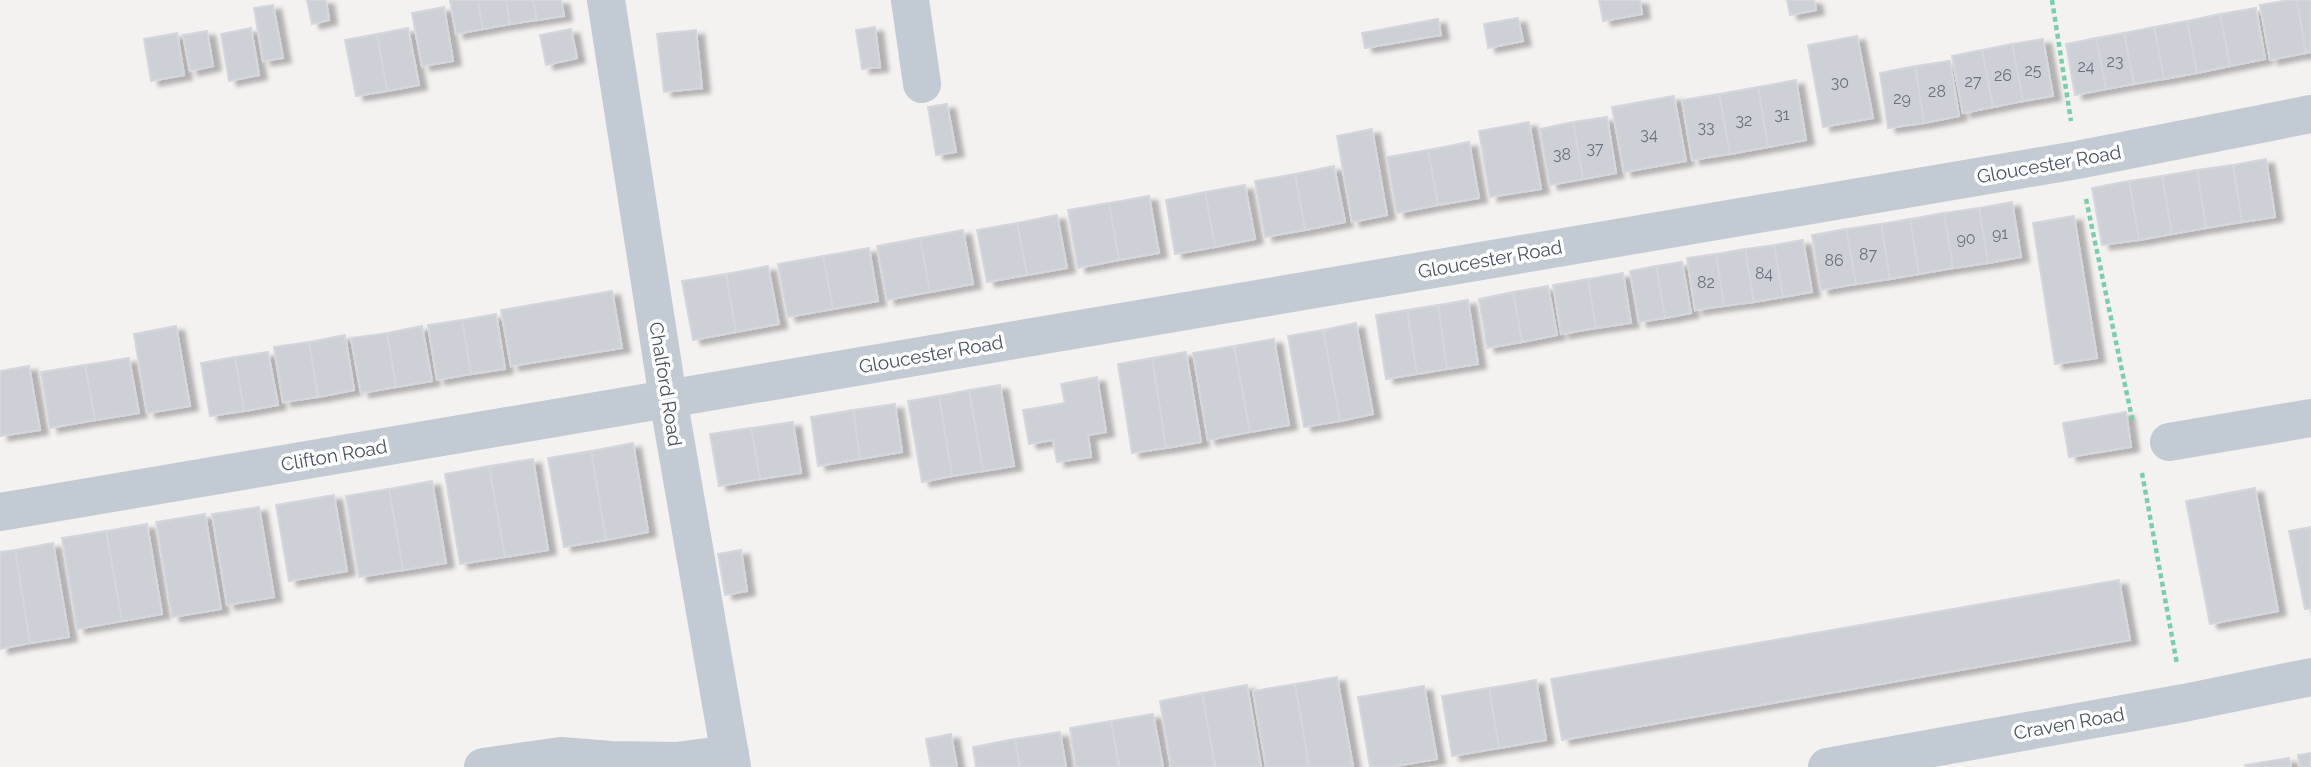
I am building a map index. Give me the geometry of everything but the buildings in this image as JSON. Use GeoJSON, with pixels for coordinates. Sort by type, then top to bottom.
{"type":"FeatureCollection","features":[{"type":"Feature","properties":{"kind":"street","name":"Chalford Road"},"geometry":{"type":"LineString","coordinates":[[606,0],[668,398],[731,761]]}},
{"type":"Feature","properties":{"kind":"street"},"geometry":{"type":"LineString","coordinates":[[910,0],[922,84]]}},
{"type":"Feature","properties":{"kind":"street","name":"Gloucester Road"},"geometry":{"type":"LineString","coordinates":[[668,398],[2077,160],[2311,114]]}},
{"type":"Feature","properties":{"kind":"street","name":"Clifton Road"},"geometry":{"type":"LineString","coordinates":[[0,512],[668,398]]}},
{"type":"Feature","properties":{"kind":"street"},"geometry":{"type":"LineString","coordinates":[[2155,453],[2311,418]]}},
{"type":"Feature","properties":{"kind":"street","name":"Craven Road"},"geometry":{"type":"LineString","coordinates":[[1827,767],[2184,703],[2311,677]]}},
{"type":"Feature","properties":{"kind":"street"},"geometry":{"type":"LineString","coordinates":[[484,767],[561,756],[611,761],[731,761]]}},
{"type":"Feature","properties":{"kind":"path"},"geometry":{"type":"LineString","coordinates":[[2052,0],[2077,160],[2133,425]]}},
{"type":"Feature","properties":{"kind":"path"},"geometry":{"type":"LineString","coordinates":[[2155,453],[2184,703]]}}]}
